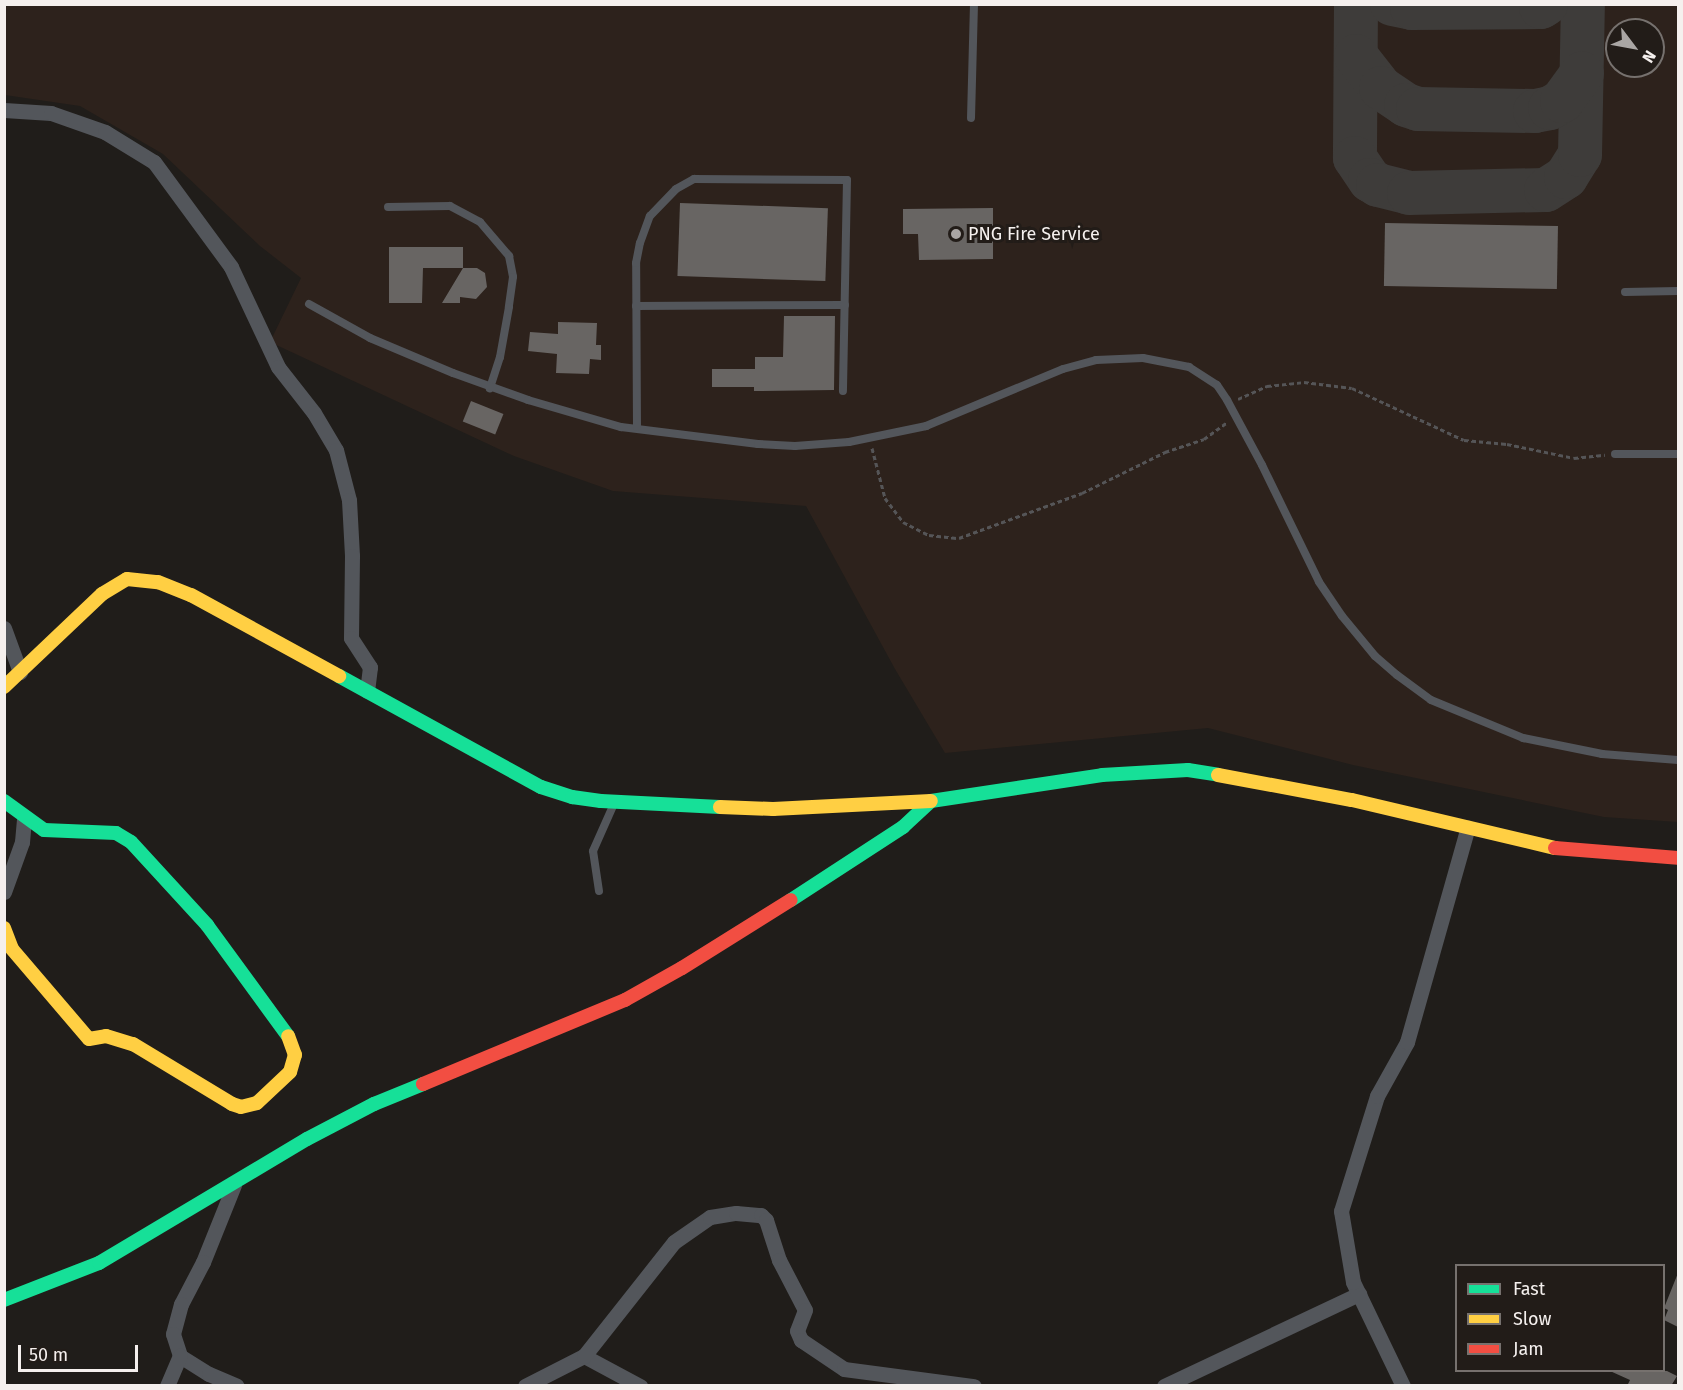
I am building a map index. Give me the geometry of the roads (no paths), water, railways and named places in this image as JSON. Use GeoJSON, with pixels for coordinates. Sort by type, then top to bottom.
{"type":"FeatureCollection","features":[{"type":"Feature","properties":{"kind":"street"},"geometry":{"type":"LineString","coordinates":[[4,111],[51,113],[72,120],[105,132],[154,162],[231,267],[278,367],[314,413],[336,450],[349,500],[352,556],[351,638],[370,667],[368,691]]}},
{"type":"Feature","properties":{"kind":"street"},"geometry":{"type":"LineString","coordinates":[[4,687],[102,594],[127,579],[140,580],[170,585],[191,595],[541,787],[572,797],[773,809],[931,801],[1102,774],[1188,770],[1283,786],[1559,849],[1678,858]]}},
{"type":"Feature","properties":{"kind":"street"},"geometry":{"type":"LineString","coordinates":[[4,628],[20,672]]}},
{"type":"Feature","properties":{"kind":"street"},"geometry":{"type":"LineString","coordinates":[[4,801],[24,818],[44,830],[116,833],[143,854],[207,925],[292,1042],[295,1055],[290,1072],[257,1103],[241,1107],[232,1104],[133,1044],[106,1036],[89,1039],[12,949],[4,928]]}},
{"type":"Feature","properties":{"kind":"street"},"geometry":{"type":"LineString","coordinates":[[4,1299],[99,1263],[234,1185],[307,1139],[374,1104],[568,1026],[625,1000],[682,968],[870,850],[903,827],[931,801]]}},
{"type":"Feature","properties":{"kind":"street"},"geometry":{"type":"LineString","coordinates":[[4,892],[22,842],[24,818]]}},
{"type":"Feature","properties":{"kind":"street"},"geometry":{"type":"LineString","coordinates":[[1403,1386],[1353,1282],[1341,1211],[1377,1096],[1407,1042],[1468,827]]}},
{"type":"Feature","properties":{"kind":"street"},"geometry":{"type":"LineString","coordinates":[[234,1185],[203,1262],[176,1318],[173,1334],[180,1356],[209,1374],[237,1386]]}},
{"type":"Feature","properties":{"kind":"street"},"geometry":{"type":"LineString","coordinates":[[525,1386],[584,1356],[674,1242],[710,1217],[736,1213],[761,1215],[766,1220],[779,1260],[805,1310],[797,1331],[801,1340],[844,1369],[974,1386]]}},
{"type":"Feature","properties":{"kind":"street"},"geometry":{"type":"LineString","coordinates":[[1164,1386],[1359,1294]]}},
{"type":"Feature","properties":{"kind":"street"},"geometry":{"type":"LineString","coordinates":[[167,1386],[180,1356]]}},
{"type":"Feature","properties":{"kind":"street"},"geometry":{"type":"LineString","coordinates":[[584,1356],[640,1386]]}},
{"type":"Feature","properties":{"kind":"lane"},"geometry":{"type":"LineString","coordinates":[[971,118],[974,4]]}},
{"type":"Feature","properties":{"kind":"lane"},"geometry":{"type":"LineString","coordinates":[[637,427],[636,263],[640,243],[650,216],[676,189],[694,179],[848,180],[843,391]]}},
{"type":"Feature","properties":{"kind":"lane"},"geometry":{"type":"LineString","coordinates":[[388,207],[450,206],[480,222],[509,256],[513,277],[511,297],[502,348],[490,388]]}},
{"type":"Feature","properties":{"kind":"lane"},"geometry":{"type":"LineString","coordinates":[[1625,292],[1678,291]]}},
{"type":"Feature","properties":{"kind":"lane"},"geometry":{"type":"LineString","coordinates":[[309,304],[370,338],[490,388],[621,427],[637,427],[758,444],[795,446],[870,438],[926,426],[1063,369],[1096,360],[1143,358],[1189,367],[1217,385],[1235,415],[1319,582],[1342,616],[1375,656],[1397,675],[1431,700],[1523,738],[1602,754],[1678,760]]}},
{"type":"Feature","properties":{"kind":"lane"},"geometry":{"type":"LineString","coordinates":[[636,306],[845,305]]}},
{"type":"Feature","properties":{"kind":"lane"},"geometry":{"type":"LineString","coordinates":[[1615,454],[1678,454]]}},
{"type":"Feature","properties":{"kind":"lane"},"geometry":{"type":"LineString","coordinates":[[599,891],[593,851],[614,801]]}},
{"type":"Feature","properties":{"kind":"place","name":"PNG Fire Service"},"geometry":{"type":"Point","coordinates":[956,234]}}]}
